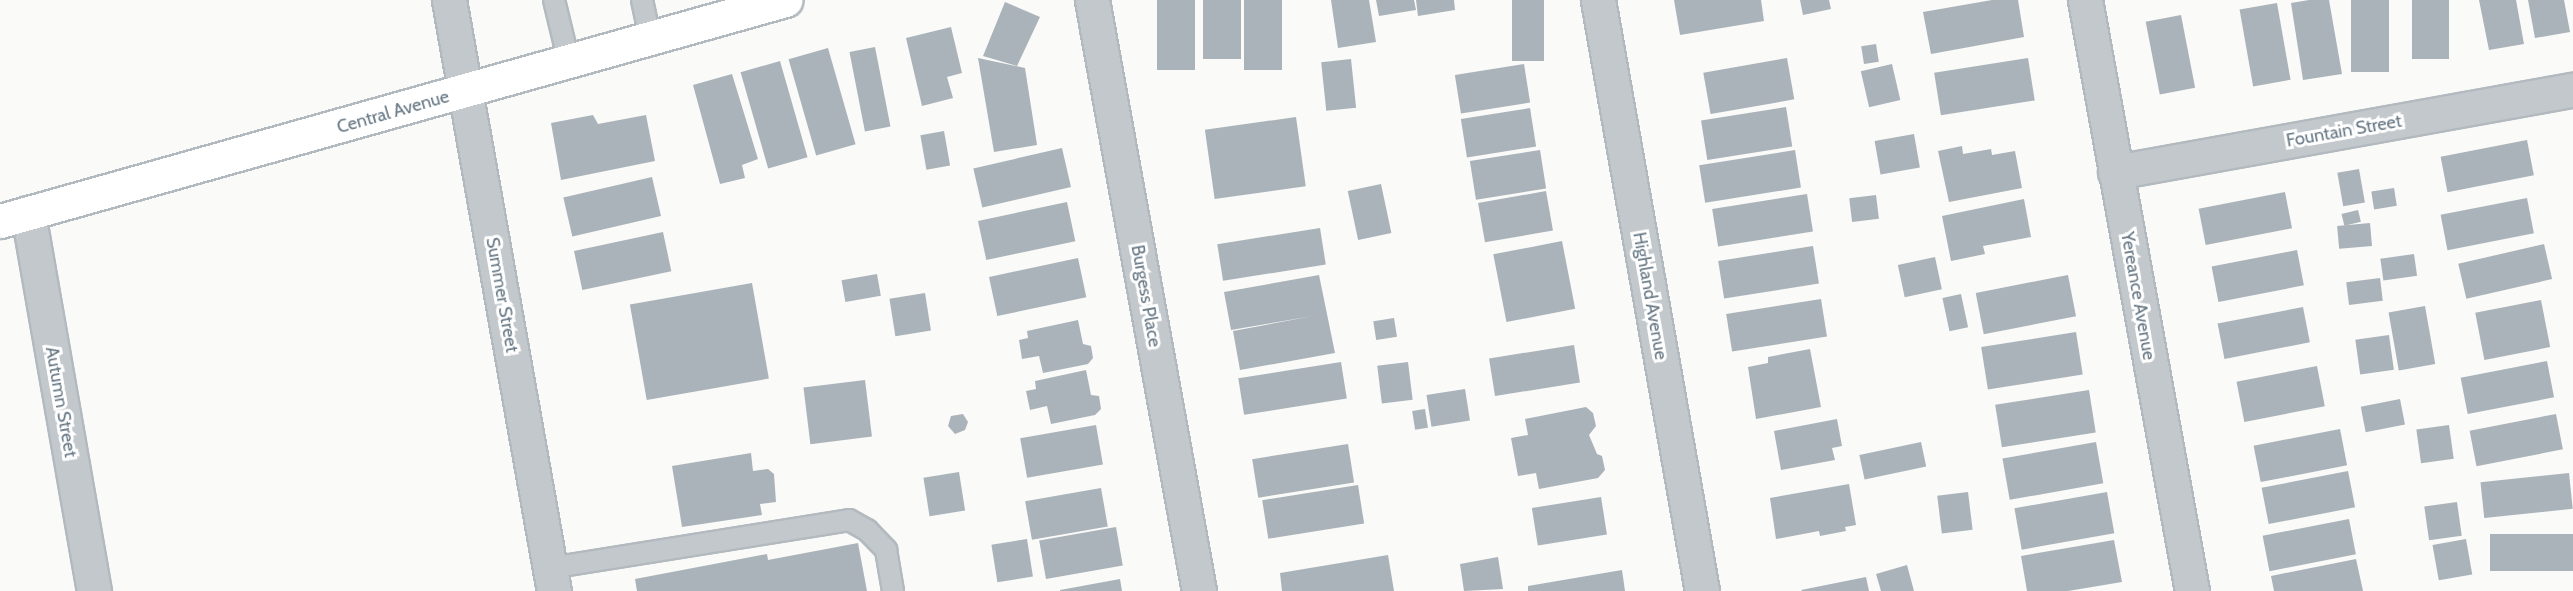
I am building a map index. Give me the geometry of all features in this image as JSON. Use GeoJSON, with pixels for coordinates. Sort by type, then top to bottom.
{"type":"FeatureCollection","features":[{"type":"Feature","properties":{"kind":"main road","name":"Central Avenue"},"geometry":{"type":"LineString","coordinates":[[14,217],[466,92],[785,0]]}},
{"type":"Feature","properties":{"kind":"street","name":"Summer Street"},"geometry":{"type":"LineString","coordinates":[[450,0],[552,579]]}},
{"type":"Feature","properties":{"kind":"street","name":"Burgess Place"},"geometry":{"type":"LineString","coordinates":[[1092,0],[1199,591]]}},
{"type":"Feature","properties":{"kind":"street","name":"Highland Avenue"},"geometry":{"type":"LineString","coordinates":[[1598,0],[1702,591]]}},
{"type":"Feature","properties":{"kind":"street","name":"Yereance Avenue"},"geometry":{"type":"LineString","coordinates":[[2085,0],[2192,591]]}},
{"type":"Feature","properties":{"kind":"street","name":"Fountain Street"},"geometry":{"type":"LineString","coordinates":[[2115,172],[2573,90]]}},
{"type":"Feature","properties":{"kind":"street","name":"Autumn Street"},"geometry":{"type":"LineString","coordinates":[[14,217],[94,591]]}},
{"type":"Feature","properties":{"kind":"lane"},"geometry":{"type":"LineString","coordinates":[[554,0],[569,62]]}},
{"type":"Feature","properties":{"kind":"lane"},"geometry":{"type":"LineString","coordinates":[[642,0],[650,39]]}},
{"type":"Feature","properties":{"kind":"lane"},"geometry":{"type":"LineString","coordinates":[[552,579],[849,520],[867,530],[886,550],[894,591]]}},
{"type":"Feature","properties":{"kind":"building"},"geometry":{"type":"Polygon","coordinates":[[[1157,0],[1195,0],[1195,70],[1157,70],[1157,0]]]}},
{"type":"Feature","properties":{"kind":"building"},"geometry":{"type":"Polygon","coordinates":[[[1203,0],[1241,0],[1241,59],[1203,59],[1203,0]]]}},
{"type":"Feature","properties":{"kind":"building"},"geometry":{"type":"Polygon","coordinates":[[[1244,0],[1282,0],[1282,70],[1244,70],[1244,0]]]}},
{"type":"Feature","properties":{"kind":"building"},"geometry":{"type":"Polygon","coordinates":[[[1331,0],[1369,0],[1376,42],[1338,48],[1331,0]]]}},
{"type":"Feature","properties":{"kind":"building"},"geometry":{"type":"Polygon","coordinates":[[[1376,0],[1414,0],[1416,10],[1379,16],[1376,0]]]}},
{"type":"Feature","properties":{"kind":"building"},"geometry":{"type":"Polygon","coordinates":[[[1416,0],[1454,0],[1455,10],[1418,16],[1416,0]]]}},
{"type":"Feature","properties":{"kind":"building"},"geometry":{"type":"Polygon","coordinates":[[[1512,0],[1544,0],[1544,61],[1512,61],[1512,0]]]}},
{"type":"Feature","properties":{"kind":"building"},"geometry":{"type":"Polygon","coordinates":[[[1674,0],[1761,0],[1764,21],[1680,35],[1674,0]]]}},
{"type":"Feature","properties":{"kind":"building"},"geometry":{"type":"Polygon","coordinates":[[[1800,0],[1829,0],[1831,9],[1803,15],[1800,0]]]}},
{"type":"Feature","properties":{"kind":"building"},"geometry":{"type":"Polygon","coordinates":[[[1992,0],[2018,0],[2024,37],[1931,54],[1923,12],[1992,0]]]}},
{"type":"Feature","properties":{"kind":"building"},"geometry":{"type":"Polygon","coordinates":[[[2329,0],[2342,74],[2303,80],[2291,3],[2329,0]]]}},
{"type":"Feature","properties":{"kind":"building"},"geometry":{"type":"Polygon","coordinates":[[[2351,0],[2389,0],[2389,72],[2351,72],[2351,0]]]}},
{"type":"Feature","properties":{"kind":"building"},"geometry":{"type":"Polygon","coordinates":[[[2412,0],[2449,0],[2449,59],[2412,59],[2412,0]]]}},
{"type":"Feature","properties":{"kind":"building"},"geometry":{"type":"Polygon","coordinates":[[[2479,0],[2516,0],[2524,44],[2489,50],[2479,0]]]}},
{"type":"Feature","properties":{"kind":"building"},"geometry":{"type":"Polygon","coordinates":[[[2528,0],[2564,0],[2570,32],[2535,38],[2528,0]]]}},
{"type":"Feature","properties":{"kind":"building"},"geometry":{"type":"Polygon","coordinates":[[[1005,2],[1040,17],[1017,66],[983,56],[1005,2]]]}},
{"type":"Feature","properties":{"kind":"building"},"geometry":{"type":"Polygon","coordinates":[[[2277,3],[2291,80],[2253,86],[2240,10],[2277,3]]]}},
{"type":"Feature","properties":{"kind":"building"},"geometry":{"type":"Polygon","coordinates":[[[2181,15],[2195,88],[2160,95],[2146,22],[2181,15]]]}},
{"type":"Feature","properties":{"kind":"building"},"geometry":{"type":"Polygon","coordinates":[[[951,27],[962,73],[947,77],[953,98],[922,106],[906,38],[951,27]]]}},
{"type":"Feature","properties":{"kind":"building"},"geometry":{"type":"Polygon","coordinates":[[[1876,44],[1879,62],[1864,64],[1861,46],[1876,44]]]}},
{"type":"Feature","properties":{"kind":"building"},"geometry":{"type":"Polygon","coordinates":[[[875,47],[890,127],[865,131],[849,52],[875,47]]]}},
{"type":"Feature","properties":{"kind":"building"},"geometry":{"type":"Polygon","coordinates":[[[828,48],[856,144],[816,155],[789,59],[828,48]]]}},
{"type":"Feature","properties":{"kind":"building"},"geometry":{"type":"Polygon","coordinates":[[[978,58],[1025,68],[1037,145],[994,152],[978,58]]]}},
{"type":"Feature","properties":{"kind":"building"},"geometry":{"type":"Polygon","coordinates":[[[1787,58],[1794,99],[1711,114],[1703,73],[1787,58]]]}},
{"type":"Feature","properties":{"kind":"building"},"geometry":{"type":"Polygon","coordinates":[[[2028,58],[2035,100],[1941,115],[1934,73],[2028,58]]]}},
{"type":"Feature","properties":{"kind":"building"},"geometry":{"type":"Polygon","coordinates":[[[1351,59],[1356,108],[1326,111],[1321,62],[1351,59]]]}},
{"type":"Feature","properties":{"kind":"building"},"geometry":{"type":"Polygon","coordinates":[[[780,61],[808,157],[768,168],[741,72],[780,61]]]}},
{"type":"Feature","properties":{"kind":"building"},"geometry":{"type":"Polygon","coordinates":[[[1524,64],[1530,103],[1461,113],[1455,75],[1524,64]]]}},
{"type":"Feature","properties":{"kind":"building"},"geometry":{"type":"Polygon","coordinates":[[[1892,64],[1900,100],[1869,107],[1861,71],[1892,64]]]}},
{"type":"Feature","properties":{"kind":"building"},"geometry":{"type":"Polygon","coordinates":[[[732,74],[758,159],[742,165],[745,178],[720,184],[693,85],[732,74]]]}},
{"type":"Feature","properties":{"kind":"building"},"geometry":{"type":"Polygon","coordinates":[[[1786,107],[1792,147],[1707,160],[1701,120],[1786,107]]]}},
{"type":"Feature","properties":{"kind":"building"},"geometry":{"type":"Polygon","coordinates":[[[1530,108],[1536,147],[1467,157],[1461,119],[1530,108]]]}},
{"type":"Feature","properties":{"kind":"building"},"geometry":{"type":"Polygon","coordinates":[[[593,115],[598,124],[646,115],[655,161],[561,180],[551,123],[593,115]]]}},
{"type":"Feature","properties":{"kind":"building"},"geometry":{"type":"Polygon","coordinates":[[[1296,117],[1306,186],[1215,199],[1205,130],[1296,117]]]}},
{"type":"Feature","properties":{"kind":"building"},"geometry":{"type":"Polygon","coordinates":[[[944,131],[950,165],[926,170],[920,135],[944,131]]]}},
{"type":"Feature","properties":{"kind":"building"},"geometry":{"type":"Polygon","coordinates":[[[1914,134],[1920,167],[1881,174],[1875,141],[1914,134]]]}},
{"type":"Feature","properties":{"kind":"building"},"geometry":{"type":"Polygon","coordinates":[[[2527,140],[2534,175],[2447,192],[2441,157],[2527,140]]]}},
{"type":"Feature","properties":{"kind":"building"},"geometry":{"type":"Polygon","coordinates":[[[1962,146],[1963,154],[1991,149],[1992,155],[2015,151],[2022,188],[1949,202],[1938,151],[1962,146]]]}},
{"type":"Feature","properties":{"kind":"building"},"geometry":{"type":"Polygon","coordinates":[[[1062,148],[1071,187],[982,207],[973,168],[1062,148]]]}},
{"type":"Feature","properties":{"kind":"building"},"geometry":{"type":"Polygon","coordinates":[[[1540,150],[1546,189],[1476,200],[1470,161],[1540,150]]]}},
{"type":"Feature","properties":{"kind":"building"},"geometry":{"type":"Polygon","coordinates":[[[1795,150],[1801,188],[1705,203],[1699,165],[1795,150]]]}},
{"type":"Feature","properties":{"kind":"building"},"geometry":{"type":"Polygon","coordinates":[[[2359,169],[2365,202],[2343,206],[2337,173],[2359,169]]]}},
{"type":"Feature","properties":{"kind":"building"},"geometry":{"type":"Polygon","coordinates":[[[652,177],[661,216],[572,236],[563,197],[652,177]]]}},
{"type":"Feature","properties":{"kind":"building"},"geometry":{"type":"Polygon","coordinates":[[[1381,184],[1391,233],[1358,240],[1348,191],[1381,184]]]}},
{"type":"Feature","properties":{"kind":"building"},"geometry":{"type":"Polygon","coordinates":[[[2394,188],[2397,206],[2374,209],[2371,192],[2394,188]]]}},
{"type":"Feature","properties":{"kind":"building"},"geometry":{"type":"Polygon","coordinates":[[[1546,191],[1553,230],[1485,242],[1478,203],[1546,191]]]}},
{"type":"Feature","properties":{"kind":"building"},"geometry":{"type":"Polygon","coordinates":[[[2285,192],[2292,228],[2206,245],[2199,209],[2285,192]]]}},
{"type":"Feature","properties":{"kind":"building"},"geometry":{"type":"Polygon","coordinates":[[[1807,194],[1813,232],[1718,247],[1712,209],[1807,194]]]}},
{"type":"Feature","properties":{"kind":"building"},"geometry":{"type":"Polygon","coordinates":[[[1876,195],[1879,219],[1852,222],[1849,198],[1876,195]]]}},
{"type":"Feature","properties":{"kind":"building"},"geometry":{"type":"Polygon","coordinates":[[[2527,198],[2534,233],[2447,250],[2441,215],[2527,198]]]}},
{"type":"Feature","properties":{"kind":"building"},"geometry":{"type":"Polygon","coordinates":[[[2024,199],[2031,237],[1983,246],[1985,254],[1951,261],[1942,216],[2024,199]]]}},
{"type":"Feature","properties":{"kind":"building"},"geometry":{"type":"Polygon","coordinates":[[[1067,202],[1075,241],[986,260],[978,221],[1067,202]]]}},
{"type":"Feature","properties":{"kind":"building"},"geometry":{"type":"Polygon","coordinates":[[[2358,210],[2361,222],[2344,226],[2342,214],[2358,210]]]}},
{"type":"Feature","properties":{"kind":"building"},"geometry":{"type":"Polygon","coordinates":[[[2370,223],[2372,246],[2339,249],[2337,226],[2370,223]]]}},
{"type":"Feature","properties":{"kind":"building"},"geometry":{"type":"Polygon","coordinates":[[[1320,228],[1326,265],[1223,281],[1217,244],[1320,228]]]}},
{"type":"Feature","properties":{"kind":"building"},"geometry":{"type":"Polygon","coordinates":[[[663,232],[671,271],[582,290],[574,251],[663,232]]]}},
{"type":"Feature","properties":{"kind":"building"},"geometry":{"type":"Polygon","coordinates":[[[1562,241],[1575,309],[1506,322],[1493,254],[1562,241]]]}},
{"type":"Feature","properties":{"kind":"building"},"geometry":{"type":"Polygon","coordinates":[[[2544,244],[2552,279],[2466,299],[2458,264],[2544,244]]]}},
{"type":"Feature","properties":{"kind":"building"},"geometry":{"type":"Polygon","coordinates":[[[1813,246],[1819,284],[1724,299],[1718,261],[1813,246]]]}},
{"type":"Feature","properties":{"kind":"building"},"geometry":{"type":"Polygon","coordinates":[[[2297,250],[2304,285],[2218,302],[2212,267],[2297,250]]]}},
{"type":"Feature","properties":{"kind":"building"},"geometry":{"type":"Polygon","coordinates":[[[2414,254],[2417,276],[2383,281],[2380,259],[2414,254]]]}},
{"type":"Feature","properties":{"kind":"building"},"geometry":{"type":"Polygon","coordinates":[[[1935,257],[1942,289],[1905,297],[1898,265],[1935,257]]]}},
{"type":"Feature","properties":{"kind":"building"},"geometry":{"type":"Polygon","coordinates":[[[1078,258],[1086,297],[997,316],[989,277],[1078,258]]]}},
{"type":"Feature","properties":{"kind":"building"},"geometry":{"type":"Polygon","coordinates":[[[877,274],[881,296],[845,302],[842,280],[877,274]]]}},
{"type":"Feature","properties":{"kind":"building"},"geometry":{"type":"Polygon","coordinates":[[[1319,275],[1335,353],[1240,370],[1233,331],[1313,316],[1231,330],[1224,292],[1319,275]]]}},
{"type":"Feature","properties":{"kind":"building"},"geometry":{"type":"Polygon","coordinates":[[[2068,275],[2076,316],[1984,334],[1976,293],[2068,275]]]}},
{"type":"Feature","properties":{"kind":"building"},"geometry":{"type":"Polygon","coordinates":[[[2380,278],[2383,301],[2349,305],[2346,282],[2380,278]]]}},
{"type":"Feature","properties":{"kind":"building"},"geometry":{"type":"Polygon","coordinates":[[[752,283],[769,379],[647,400],[630,305],[752,283]]]}},
{"type":"Feature","properties":{"kind":"building"},"geometry":{"type":"Polygon","coordinates":[[[925,293],[931,331],[895,336],[889,299],[925,293]]]}},
{"type":"Feature","properties":{"kind":"building"},"geometry":{"type":"Polygon","coordinates":[[[1961,294],[1968,327],[1949,331],[1942,298],[1961,294]]]}},
{"type":"Feature","properties":{"kind":"building"},"geometry":{"type":"Polygon","coordinates":[[[1821,299],[1827,337],[1732,352],[1726,314],[1821,299]]]}},
{"type":"Feature","properties":{"kind":"building"},"geometry":{"type":"Polygon","coordinates":[[[2541,300],[2550,347],[2484,360],[2475,313],[2541,300]]]}},
{"type":"Feature","properties":{"kind":"building"},"geometry":{"type":"Polygon","coordinates":[[[2425,306],[2435,364],[2399,371],[2389,312],[2425,306]]]}},
{"type":"Feature","properties":{"kind":"building"},"geometry":{"type":"Polygon","coordinates":[[[2303,307],[2310,342],[2224,359],[2218,324],[2303,307]]]}},
{"type":"Feature","properties":{"kind":"building"},"geometry":{"type":"Polygon","coordinates":[[[1394,318],[1397,337],[1376,340],[1373,321],[1394,318]]]}},
{"type":"Feature","properties":{"kind":"building"},"geometry":{"type":"Polygon","coordinates":[[[1078,320],[1083,344],[1091,346],[1093,358],[1088,364],[1043,373],[1039,356],[1022,359],[1019,340],[1028,338],[1027,331],[1078,320]]]}},
{"type":"Feature","properties":{"kind":"building"},"geometry":{"type":"Polygon","coordinates":[[[2076,332],[2083,374],[1988,389],[1981,347],[2076,332]]]}},
{"type":"Feature","properties":{"kind":"building"},"geometry":{"type":"Polygon","coordinates":[[[2389,335],[2394,370],[2360,374],[2355,340],[2389,335]]]}},
{"type":"Feature","properties":{"kind":"building"},"geometry":{"type":"Polygon","coordinates":[[[1574,345],[1580,383],[1495,396],[1489,358],[1574,345]]]}},
{"type":"Feature","properties":{"kind":"building"},"geometry":{"type":"Polygon","coordinates":[[[1810,349],[1821,407],[1756,419],[1748,367],[1768,363],[1768,357],[1810,349]]]}},
{"type":"Feature","properties":{"kind":"building"},"geometry":{"type":"Polygon","coordinates":[[[2547,361],[2554,397],[2468,414],[2461,378],[2547,361]]]}},
{"type":"Feature","properties":{"kind":"building"},"geometry":{"type":"Polygon","coordinates":[[[1341,362],[1347,399],[1244,415],[1238,378],[1341,362]]]}},
{"type":"Feature","properties":{"kind":"building"},"geometry":{"type":"Polygon","coordinates":[[[1408,362],[1413,400],[1382,403],[1377,366],[1408,362]]]}},
{"type":"Feature","properties":{"kind":"building"},"geometry":{"type":"Polygon","coordinates":[[[2317,366],[2325,406],[2244,422],[2237,382],[2317,366]]]}},
{"type":"Feature","properties":{"kind":"building"},"geometry":{"type":"Polygon","coordinates":[[[1086,370],[1091,395],[1099,396],[1101,409],[1095,415],[1051,424],[1047,406],[1030,410],[1026,391],[1036,389],[1035,381],[1086,370]]]}},
{"type":"Feature","properties":{"kind":"building"},"geometry":{"type":"Polygon","coordinates":[[[865,380],[872,437],[810,444],[803,388],[865,380]]]}},
{"type":"Feature","properties":{"kind":"building"},"geometry":{"type":"Polygon","coordinates":[[[1465,389],[1470,421],[1431,427],[1426,395],[1465,389]]]}},
{"type":"Feature","properties":{"kind":"building"},"geometry":{"type":"Polygon","coordinates":[[[2089,390],[2096,432],[2002,447],[1995,405],[2089,390]]]}},
{"type":"Feature","properties":{"kind":"building"},"geometry":{"type":"Polygon","coordinates":[[[2400,399],[2405,425],[2366,432],[2361,407],[2400,399]]]}},
{"type":"Feature","properties":{"kind":"building"},"geometry":{"type":"Polygon","coordinates":[[[1586,407],[1593,413],[1596,426],[1589,435],[1597,454],[1602,456],[1605,470],[1598,478],[1539,489],[1536,473],[1518,476],[1511,438],[1528,435],[1525,419],[1586,407]]]}},
{"type":"Feature","properties":{"kind":"building"},"geometry":{"type":"Polygon","coordinates":[[[1425,409],[1428,428],[1415,430],[1412,411],[1425,409]]]}},
{"type":"Feature","properties":{"kind":"building"},"geometry":{"type":"Polygon","coordinates":[[[963,414],[968,422],[965,430],[955,434],[948,426],[951,416],[963,414]]]}},
{"type":"Feature","properties":{"kind":"building"},"geometry":{"type":"Polygon","coordinates":[[[2556,414],[2563,449],[2476,466],[2470,431],[2556,414]]]}},
{"type":"Feature","properties":{"kind":"building"},"geometry":{"type":"Polygon","coordinates":[[[1837,419],[1842,446],[1832,448],[1835,460],[1781,470],[1774,431],[1837,419]]]}},
{"type":"Feature","properties":{"kind":"building"},"geometry":{"type":"Polygon","coordinates":[[[1096,425],[1103,464],[1027,478],[1020,438],[1096,425]]]}},
{"type":"Feature","properties":{"kind":"building"},"geometry":{"type":"Polygon","coordinates":[[[2449,425],[2454,459],[2421,463],[2416,430],[2449,425]]]}},
{"type":"Feature","properties":{"kind":"building"},"geometry":{"type":"Polygon","coordinates":[[[2340,429],[2347,465],[2261,482],[2254,446],[2340,429]]]}},
{"type":"Feature","properties":{"kind":"building"},"geometry":{"type":"Polygon","coordinates":[[[1921,442],[1926,466],[1865,480],[1859,455],[1921,442]]]}},
{"type":"Feature","properties":{"kind":"building"},"geometry":{"type":"Polygon","coordinates":[[[2096,442],[2103,483],[2010,500],[2002,458],[2096,442]]]}},
{"type":"Feature","properties":{"kind":"building"},"geometry":{"type":"Polygon","coordinates":[[[1348,444],[1354,483],[1258,498],[1252,459],[1348,444]]]}},
{"type":"Feature","properties":{"kind":"building"},"geometry":{"type":"Polygon","coordinates":[[[751,453],[753,471],[768,469],[774,474],[776,502],[760,504],[762,515],[682,527],[672,466],[751,453]]]}},
{"type":"Feature","properties":{"kind":"building"},"geometry":{"type":"Polygon","coordinates":[[[2348,471],[2355,507],[2269,524],[2262,488],[2348,471]]]}},
{"type":"Feature","properties":{"kind":"building"},"geometry":{"type":"Polygon","coordinates":[[[959,472],[965,511],[930,516],[923,478],[959,472]]]}},
{"type":"Feature","properties":{"kind":"building"},"geometry":{"type":"Polygon","coordinates":[[[2569,473],[2573,509],[2484,518],[2480,482],[2569,473]]]}},
{"type":"Feature","properties":{"kind":"building"},"geometry":{"type":"Polygon","coordinates":[[[1849,484],[1856,525],[1845,527],[1846,531],[1820,536],[1819,531],[1776,539],[1770,498],[1849,484]]]}},
{"type":"Feature","properties":{"kind":"building"},"geometry":{"type":"Polygon","coordinates":[[[1358,485],[1364,524],[1268,539],[1262,500],[1358,485]]]}},
{"type":"Feature","properties":{"kind":"building"},"geometry":{"type":"Polygon","coordinates":[[[1101,488],[1108,526],[1032,540],[1025,501],[1101,488]]]}},
{"type":"Feature","properties":{"kind":"building"},"geometry":{"type":"Polygon","coordinates":[[[1968,492],[1973,530],[1942,533],[1937,496],[1968,492]]]}},
{"type":"Feature","properties":{"kind":"building"},"geometry":{"type":"Polygon","coordinates":[[[2107,492],[2114,533],[2022,550],[2014,508],[2107,492]]]}},
{"type":"Feature","properties":{"kind":"building"},"geometry":{"type":"Polygon","coordinates":[[[1601,497],[1607,535],[1538,545],[1532,508],[1601,497]]]}},
{"type":"Feature","properties":{"kind":"building"},"geometry":{"type":"Polygon","coordinates":[[[2457,502],[2462,536],[2429,540],[2424,507],[2457,502]]]}},
{"type":"Feature","properties":{"kind":"building"},"geometry":{"type":"Polygon","coordinates":[[[2349,519],[2356,554],[2269,571],[2263,536],[2349,519]]]}},
{"type":"Feature","properties":{"kind":"building"},"geometry":{"type":"Polygon","coordinates":[[[1116,527],[1123,565],[1046,579],[1039,541],[1116,527]]]}},
{"type":"Feature","properties":{"kind":"building"},"geometry":{"type":"Polygon","coordinates":[[[2490,534],[2573,534],[2573,571],[2490,571],[2490,534]]]}},
{"type":"Feature","properties":{"kind":"building"},"geometry":{"type":"Polygon","coordinates":[[[1027,539],[1033,577],[997,582],[991,545],[1027,539]]]}},
{"type":"Feature","properties":{"kind":"building"},"geometry":{"type":"Polygon","coordinates":[[[2466,539],[2472,574],[2439,580],[2433,545],[2466,539]]]}},
{"type":"Feature","properties":{"kind":"building"},"geometry":{"type":"Polygon","coordinates":[[[2114,540],[2122,582],[2068,591],[2027,591],[2021,556],[2114,540]]]}},
{"type":"Feature","properties":{"kind":"building"},"geometry":{"type":"Polygon","coordinates":[[[858,543],[867,591],[637,591],[635,579],[767,554],[768,560],[858,543]]]}},
{"type":"Feature","properties":{"kind":"building"},"geometry":{"type":"Polygon","coordinates":[[[1388,555],[1394,591],[1282,591],[1280,573],[1388,555]]]}},
{"type":"Feature","properties":{"kind":"building"},"geometry":{"type":"Polygon","coordinates":[[[1498,557],[1503,589],[1464,591],[1460,564],[1498,557]]]}},
{"type":"Feature","properties":{"kind":"building"},"geometry":{"type":"Polygon","coordinates":[[[2356,559],[2363,591],[2274,591],[2271,576],[2356,559]]]}},
{"type":"Feature","properties":{"kind":"building"},"geometry":{"type":"Polygon","coordinates":[[[1907,565],[1914,591],[1881,591],[1876,574],[1907,565]]]}},
{"type":"Feature","properties":{"kind":"building"},"geometry":{"type":"Polygon","coordinates":[[[1622,570],[1625,591],[1528,591],[1528,586],[1622,570]]]}},
{"type":"Feature","properties":{"kind":"building"},"geometry":{"type":"Polygon","coordinates":[[[1866,577],[1869,591],[1801,590],[1866,577]]]}},
{"type":"Feature","properties":{"kind":"building"},"geometry":{"type":"Polygon","coordinates":[[[1120,579],[1122,591],[1060,591],[1060,590],[1120,579]]]}}]}
